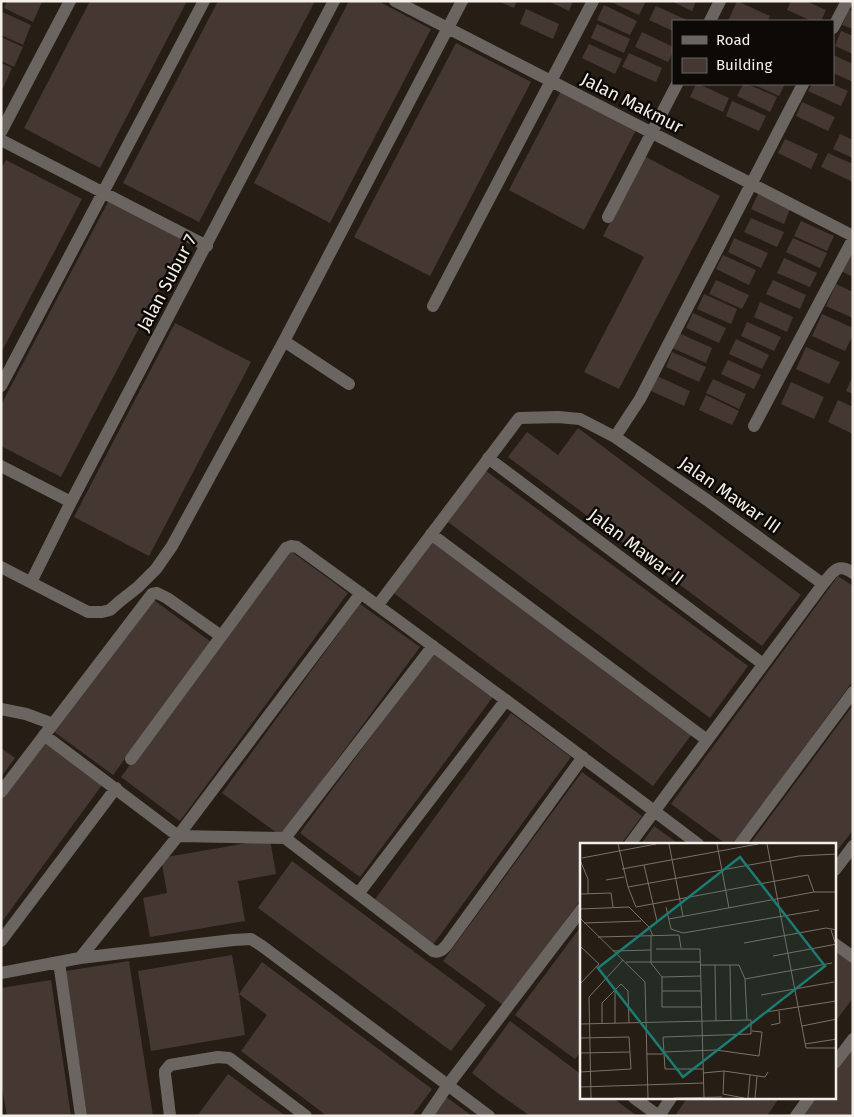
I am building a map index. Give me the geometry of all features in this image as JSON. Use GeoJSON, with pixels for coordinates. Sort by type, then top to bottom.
{"type":"FeatureCollection","features":[{"type":"Feature","properties":{"kind":"street"},"geometry":{"type":"LineString","coordinates":[[1,132],[70,1]]}},
{"type":"Feature","properties":{"kind":"street"},"geometry":{"type":"LineString","coordinates":[[1,386],[204,1]]}},
{"type":"Feature","properties":{"kind":"street","name":"Jalan Subur 7"},"geometry":{"type":"LineString","coordinates":[[31,582],[71,502],[334,1]]}},
{"type":"Feature","properties":{"kind":"street","name":"Jalan Makmur"},"geometry":{"type":"LineString","coordinates":[[395,1],[853,237]]}},
{"type":"Feature","properties":{"kind":"street"},"geometry":{"type":"LineString","coordinates":[[1,567],[88,612],[110,610],[138,587],[156,568],[172,546],[284,341],[462,1]]}},
{"type":"Feature","properties":{"kind":"street"},"geometry":{"type":"LineString","coordinates":[[433,306],[592,1]]}},
{"type":"Feature","properties":{"kind":"street"},"geometry":{"type":"LineString","coordinates":[[710,20],[720,1]]}},
{"type":"Feature","properties":{"kind":"street"},"geometry":{"type":"LineString","coordinates":[[834,26],[847,1]]}},
{"type":"Feature","properties":{"kind":"street"},"geometry":{"type":"LineString","coordinates":[[608,217],[676,85]]}},
{"type":"Feature","properties":{"kind":"street"},"geometry":{"type":"LineString","coordinates":[[615,437],[640,399],[803,85]]}},
{"type":"Feature","properties":{"kind":"street"},"geometry":{"type":"LineString","coordinates":[[1,140],[206,246]]}},
{"type":"Feature","properties":{"kind":"street"},"geometry":{"type":"LineString","coordinates":[[754,426],[853,237]]}},
{"type":"Feature","properties":{"kind":"street"},"geometry":{"type":"LineString","coordinates":[[284,341],[348,384]]}},
{"type":"Feature","properties":{"kind":"street","name":"Jalan Mawar III"},"geometry":{"type":"LineString","coordinates":[[488,458],[519,418],[558,417],[580,419],[615,437],[707,500],[823,584]]}},
{"type":"Feature","properties":{"kind":"street"},"geometry":{"type":"LineString","coordinates":[[378,605],[488,458]]}},
{"type":"Feature","properties":{"kind":"street","name":"Jalan Mawar II"},"geometry":{"type":"LineString","coordinates":[[488,458],[762,664]]}},
{"type":"Feature","properties":{"kind":"street"},"geometry":{"type":"LineString","coordinates":[[1,466],[71,502]]}},
{"type":"Feature","properties":{"kind":"street"},"geometry":{"type":"LineString","coordinates":[[431,534],[707,740]]}},
{"type":"Feature","properties":{"kind":"street"},"geometry":{"type":"LineString","coordinates":[[131,758],[286,548],[290,546],[297,547],[584,757],[697,843]]}},
{"type":"Feature","properties":{"kind":"street"},"geometry":{"type":"LineString","coordinates":[[631,843],[823,584],[839,568],[848,569],[853,573]]}},
{"type":"Feature","properties":{"kind":"street"},"geometry":{"type":"LineString","coordinates":[[1,792],[152,594],[158,593],[167,598],[220,636]]}},
{"type":"Feature","properties":{"kind":"street"},"geometry":{"type":"LineString","coordinates":[[80,958],[178,836],[361,593]]}},
{"type":"Feature","properties":{"kind":"street"},"geometry":{"type":"LineString","coordinates":[[285,838],[433,646]]}},
{"type":"Feature","properties":{"kind":"street"},"geometry":{"type":"LineString","coordinates":[[741,843],[853,692]]}},
{"type":"Feature","properties":{"kind":"street"},"geometry":{"type":"LineString","coordinates":[[358,894],[506,700]]}},
{"type":"Feature","properties":{"kind":"street"},"geometry":{"type":"LineString","coordinates":[[1,710],[26,714],[53,724]]}},
{"type":"Feature","properties":{"kind":"street"},"geometry":{"type":"LineString","coordinates":[[44,735],[178,836],[285,838],[433,951],[440,952],[584,757]]}},
{"type":"Feature","properties":{"kind":"street"},"geometry":{"type":"LineString","coordinates":[[1,941],[116,788]]}},
{"type":"Feature","properties":{"kind":"street"},"geometry":{"type":"LineString","coordinates":[[836,869],[853,846]]}},
{"type":"Feature","properties":{"kind":"street"},"geometry":{"type":"LineString","coordinates":[[427,1116],[448,1085],[580,911]]}},
{"type":"Feature","properties":{"kind":"street"},"geometry":{"type":"LineString","coordinates":[[1,973],[80,958],[251,939],[489,1116]]}},
{"type":"Feature","properties":{"kind":"street"},"geometry":{"type":"LineString","coordinates":[[836,945],[853,957]]}},
{"type":"Feature","properties":{"kind":"street"},"geometry":{"type":"LineString","coordinates":[[59,962],[81,1116]]}},
{"type":"Feature","properties":{"kind":"street"},"geometry":{"type":"LineString","coordinates":[[836,1061],[853,1039]]}},
{"type":"Feature","properties":{"kind":"street"},"geometry":{"type":"LineString","coordinates":[[170,1116],[165,1071],[170,1065],[222,1057],[232,1060],[306,1116]]}},
{"type":"Feature","properties":{"kind":"street"},"geometry":{"type":"LineString","coordinates":[[637,1100],[659,1116],[670,1100]]}},
{"type":"Feature","properties":{"kind":"street"},"geometry":{"type":"LineString","coordinates":[[796,1116],[808,1100]]}},
{"type":"Feature","properties":{"kind":"building"},"geometry":{"type":"Polygon","coordinates":[[[7,1],[42,2],[33,22],[4,8],[7,1]]]}},
{"type":"Feature","properties":{"kind":"building"},"geometry":{"type":"Polygon","coordinates":[[[90,1],[187,1],[100,168],[24,128],[90,1]]]}},
{"type":"Feature","properties":{"kind":"building"},"geometry":{"type":"Polygon","coordinates":[[[218,1],[315,1],[199,222],[123,183],[218,1]]]}},
{"type":"Feature","properties":{"kind":"building"},"geometry":{"type":"Polygon","coordinates":[[[349,1],[378,1],[431,29],[330,223],[254,183],[349,1]]]}},
{"type":"Feature","properties":{"kind":"building"},"geometry":{"type":"Polygon","coordinates":[[[498,1],[517,1],[514,8],[498,1]]]}},
{"type":"Feature","properties":{"kind":"building"},"geometry":{"type":"Polygon","coordinates":[[[548,1],[573,1],[569,11],[548,1]]]}},
{"type":"Feature","properties":{"kind":"building"},"geometry":{"type":"Polygon","coordinates":[[[609,1],[646,1],[639,15],[609,1]]]}},
{"type":"Feature","properties":{"kind":"building"},"geometry":{"type":"Polygon","coordinates":[[[671,1],[696,1],[692,11],[671,1]]]}},
{"type":"Feature","properties":{"kind":"building"},"geometry":{"type":"Polygon","coordinates":[[[737,1],[770,16],[768,20],[728,20],[737,1]]]}},
{"type":"Feature","properties":{"kind":"building"},"geometry":{"type":"Polygon","coordinates":[[[791,1],[806,1],[826,10],[821,20],[810,20],[787,10],[791,1]]]}},
{"type":"Feature","properties":{"kind":"building"},"geometry":{"type":"Polygon","coordinates":[[[604,5],[637,21],[630,35],[597,20],[604,5]]]}},
{"type":"Feature","properties":{"kind":"building"},"geometry":{"type":"Polygon","coordinates":[[[656,6],[687,20],[672,20],[672,31],[649,20],[656,6]]]}},
{"type":"Feature","properties":{"kind":"building"},"geometry":{"type":"Polygon","coordinates":[[[526,9],[559,24],[553,39],[520,24],[526,9]]]}},
{"type":"Feature","properties":{"kind":"building"},"geometry":{"type":"Polygon","coordinates":[[[849,10],[853,11],[853,29],[842,25],[849,10]]]}},
{"type":"Feature","properties":{"kind":"building"},"geometry":{"type":"Polygon","coordinates":[[[2,12],[31,25],[23,45],[1,35],[2,12]]]}},
{"type":"Feature","properties":{"kind":"building"},"geometry":{"type":"Polygon","coordinates":[[[597,24],[630,39],[624,53],[591,38],[597,24]]]}},
{"type":"Feature","properties":{"kind":"building"},"geometry":{"type":"Polygon","coordinates":[[[841,31],[853,36],[853,54],[835,46],[841,31]]]}},
{"type":"Feature","properties":{"kind":"building"},"geometry":{"type":"Polygon","coordinates":[[[642,32],[672,47],[672,54],[668,62],[635,47],[642,32]]]}},
{"type":"Feature","properties":{"kind":"building"},"geometry":{"type":"Polygon","coordinates":[[[1,37],[23,47],[14,67],[1,61],[1,37]]]}},
{"type":"Feature","properties":{"kind":"building"},"geometry":{"type":"Polygon","coordinates":[[[456,43],[531,82],[430,276],[354,237],[456,43]]]}},
{"type":"Feature","properties":{"kind":"building"},"geometry":{"type":"Polygon","coordinates":[[[589,44],[622,59],[615,74],[582,58],[589,44]]]}},
{"type":"Feature","properties":{"kind":"building"},"geometry":{"type":"Polygon","coordinates":[[[629,53],[662,68],[656,82],[622,67],[629,53]]]}},
{"type":"Feature","properties":{"kind":"building"},"geometry":{"type":"Polygon","coordinates":[[[834,55],[853,64],[853,82],[834,73],[834,55]]]}},
{"type":"Feature","properties":{"kind":"building"},"geometry":{"type":"Polygon","coordinates":[[[1,63],[12,68],[3,88],[1,87],[1,63]]]}},
{"type":"Feature","properties":{"kind":"building"},"geometry":{"type":"Polygon","coordinates":[[[696,85],[701,85],[729,98],[723,112],[690,97],[696,85]]]}},
{"type":"Feature","properties":{"kind":"building"},"geometry":{"type":"Polygon","coordinates":[[[742,85],[749,85],[777,97],[770,112],[737,96],[742,85]]]}},
{"type":"Feature","properties":{"kind":"building"},"geometry":{"type":"Polygon","coordinates":[[[754,85],[784,85],[779,96],[754,85]]]}},
{"type":"Feature","properties":{"kind":"building"},"geometry":{"type":"Polygon","coordinates":[[[811,85],[834,85],[848,91],[841,106],[808,91],[811,85]]]}},
{"type":"Feature","properties":{"kind":"building"},"geometry":{"type":"Polygon","coordinates":[[[562,89],[637,128],[584,230],[509,190],[562,89]]]}},
{"type":"Feature","properties":{"kind":"building"},"geometry":{"type":"Polygon","coordinates":[[[732,101],[766,116],[759,131],[726,116],[732,101]]]}},
{"type":"Feature","properties":{"kind":"building"},"geometry":{"type":"Polygon","coordinates":[[[802,102],[835,117],[828,131],[796,116],[802,102]]]}},
{"type":"Feature","properties":{"kind":"building"},"geometry":{"type":"Polygon","coordinates":[[[840,134],[853,140],[853,158],[833,149],[840,134]]]}},
{"type":"Feature","properties":{"kind":"building"},"geometry":{"type":"Polygon","coordinates":[[[785,139],[818,154],[811,169],[778,153],[785,139]]]}},
{"type":"Feature","properties":{"kind":"building"},"geometry":{"type":"Polygon","coordinates":[[[828,153],[853,164],[853,182],[821,167],[828,153]]]}},
{"type":"Feature","properties":{"kind":"building"},"geometry":{"type":"Polygon","coordinates":[[[644,156],[720,196],[619,389],[584,372],[644,257],[603,236],[644,156]]]}},
{"type":"Feature","properties":{"kind":"building"},"geometry":{"type":"Polygon","coordinates":[[[6,160],[82,199],[1,353],[1,169],[6,160]]]}},
{"type":"Feature","properties":{"kind":"building"},"geometry":{"type":"Polygon","coordinates":[[[758,194],[790,209],[784,224],[751,209],[758,194]]]}},
{"type":"Feature","properties":{"kind":"building"},"geometry":{"type":"Polygon","coordinates":[[[109,200],[185,240],[61,477],[1,446],[1,405],[109,200]]]}},
{"type":"Feature","properties":{"kind":"building"},"geometry":{"type":"Polygon","coordinates":[[[751,218],[784,232],[777,247],[744,232],[751,218]]]}},
{"type":"Feature","properties":{"kind":"building"},"geometry":{"type":"Polygon","coordinates":[[[801,221],[834,236],[827,251],[794,236],[801,221]]]}},
{"type":"Feature","properties":{"kind":"building"},"geometry":{"type":"Polygon","coordinates":[[[734,238],[768,253],[761,268],[728,252],[734,238]]]}},
{"type":"Feature","properties":{"kind":"building"},"geometry":{"type":"Polygon","coordinates":[[[793,238],[827,253],[820,268],[786,252],[793,238]]]}},
{"type":"Feature","properties":{"kind":"building"},"geometry":{"type":"Polygon","coordinates":[[[853,250],[853,277],[841,271],[853,250]]]}},
{"type":"Feature","properties":{"kind":"building"},"geometry":{"type":"Polygon","coordinates":[[[723,255],[756,270],[749,285],[716,269],[723,255]]]}},
{"type":"Feature","properties":{"kind":"building"},"geometry":{"type":"Polygon","coordinates":[[[784,258],[817,273],[810,287],[777,273],[784,258]]]}},
{"type":"Feature","properties":{"kind":"building"},"geometry":{"type":"Polygon","coordinates":[[[716,280],[749,295],[742,309],[709,294],[716,280]]]}},
{"type":"Feature","properties":{"kind":"building"},"geometry":{"type":"Polygon","coordinates":[[[773,280],[806,295],[800,309],[766,294],[773,280]]]}},
{"type":"Feature","properties":{"kind":"building"},"geometry":{"type":"Polygon","coordinates":[[[836,284],[853,292],[853,318],[826,306],[836,284]]]}},
{"type":"Feature","properties":{"kind":"building"},"geometry":{"type":"Polygon","coordinates":[[[704,294],[737,309],[731,324],[697,309],[704,294]]]}},
{"type":"Feature","properties":{"kind":"building"},"geometry":{"type":"Polygon","coordinates":[[[760,302],[793,317],[787,332],[754,317],[760,302]]]}},
{"type":"Feature","properties":{"kind":"building"},"geometry":{"type":"Polygon","coordinates":[[[693,313],[726,328],[719,343],[686,328],[693,313]]]}},
{"type":"Feature","properties":{"kind":"building"},"geometry":{"type":"Polygon","coordinates":[[[822,314],[853,328],[853,335],[845,351],[812,336],[822,314]]]}},
{"type":"Feature","properties":{"kind":"building"},"geometry":{"type":"Polygon","coordinates":[[[747,322],[781,337],[774,351],[741,336],[747,322]]]}},
{"type":"Feature","properties":{"kind":"building"},"geometry":{"type":"Polygon","coordinates":[[[175,323],[251,362],[149,556],[74,517],[175,323]]]}},
{"type":"Feature","properties":{"kind":"building"},"geometry":{"type":"Polygon","coordinates":[[[679,333],[712,348],[706,363],[672,348],[679,333]]]}},
{"type":"Feature","properties":{"kind":"building"},"geometry":{"type":"Polygon","coordinates":[[[736,339],[769,355],[762,369],[729,354],[736,339]]]}},
{"type":"Feature","properties":{"kind":"building"},"geometry":{"type":"Polygon","coordinates":[[[806,347],[840,362],[829,384],[796,369],[806,347]]]}},
{"type":"Feature","properties":{"kind":"building"},"geometry":{"type":"Polygon","coordinates":[[[672,352],[706,367],[699,382],[666,367],[672,352]]]}},
{"type":"Feature","properties":{"kind":"building"},"geometry":{"type":"Polygon","coordinates":[[[728,360],[761,375],[754,389],[721,374],[728,360]]]}},
{"type":"Feature","properties":{"kind":"building"},"geometry":{"type":"Polygon","coordinates":[[[657,376],[690,391],[684,406],[651,391],[657,376]]]}},
{"type":"Feature","properties":{"kind":"building"},"geometry":{"type":"Polygon","coordinates":[[[853,376],[853,394],[846,391],[853,376]]]}},
{"type":"Feature","properties":{"kind":"building"},"geometry":{"type":"Polygon","coordinates":[[[713,379],[746,394],[739,409],[706,393],[713,379]]]}},
{"type":"Feature","properties":{"kind":"building"},"geometry":{"type":"Polygon","coordinates":[[[791,382],[824,397],[814,419],[781,404],[791,382]]]}},
{"type":"Feature","properties":{"kind":"building"},"geometry":{"type":"Polygon","coordinates":[[[706,395],[739,411],[732,425],[699,410],[706,395]]]}},
{"type":"Feature","properties":{"kind":"building"},"geometry":{"type":"Polygon","coordinates":[[[838,400],[853,407],[853,434],[828,422],[838,400]]]}},
{"type":"Feature","properties":{"kind":"building"},"geometry":{"type":"Polygon","coordinates":[[[578,428],[801,595],[762,646],[508,457],[527,432],[558,455],[578,428]]]}},
{"type":"Feature","properties":{"kind":"building"},"geometry":{"type":"Polygon","coordinates":[[[486,471],[748,666],[710,718],[448,522],[486,471]]]}},
{"type":"Feature","properties":{"kind":"building"},"geometry":{"type":"Polygon","coordinates":[[[430,539],[692,734],[653,786],[391,591],[430,539]]]}},
{"type":"Feature","properties":{"kind":"building"},"geometry":{"type":"Polygon","coordinates":[[[288,549],[348,593],[180,821],[121,777],[288,549]]]}},
{"type":"Feature","properties":{"kind":"building"},"geometry":{"type":"Polygon","coordinates":[[[838,576],[853,586],[853,681],[734,843],[725,843],[671,804],[838,576]]]}},
{"type":"Feature","properties":{"kind":"building"},"geometry":{"type":"Polygon","coordinates":[[[151,598],[211,642],[113,775],[53,731],[151,598]]]}},
{"type":"Feature","properties":{"kind":"building"},"geometry":{"type":"Polygon","coordinates":[[[360,604],[420,647],[281,836],[222,793],[360,604]]]}},
{"type":"Feature","properties":{"kind":"building"},"geometry":{"type":"Polygon","coordinates":[[[435,650],[495,694],[360,877],[300,833],[435,650]]]}},
{"type":"Feature","properties":{"kind":"building"},"geometry":{"type":"Polygon","coordinates":[[[853,705],[853,830],[836,852],[836,843],[751,843],[853,705]]]}},
{"type":"Feature","properties":{"kind":"building"},"geometry":{"type":"Polygon","coordinates":[[[511,713],[571,757],[432,946],[373,902],[511,713]]]}},
{"type":"Feature","properties":{"kind":"building"},"geometry":{"type":"Polygon","coordinates":[[[45,738],[105,781],[1,923],[1,798],[45,738]]]}},
{"type":"Feature","properties":{"kind":"building"},"geometry":{"type":"Polygon","coordinates":[[[1,748],[15,758],[1,777],[1,748]]]}},
{"type":"Feature","properties":{"kind":"building"},"geometry":{"type":"Polygon","coordinates":[[[582,772],[642,816],[622,843],[580,843],[580,901],[503,1005],[443,961],[582,772]]]}},
{"type":"Feature","properties":{"kind":"building"},"geometry":{"type":"Polygon","coordinates":[[[654,826],[678,843],[642,843],[654,826]]]}},
{"type":"Feature","properties":{"kind":"building"},"geometry":{"type":"Polygon","coordinates":[[[270,839],[276,874],[238,881],[245,921],[150,937],[143,898],[167,893],[161,858],[270,839]]]}},
{"type":"Feature","properties":{"kind":"building"},"geometry":{"type":"Polygon","coordinates":[[[292,861],[486,1005],[451,1051],[258,908],[292,861]]]}},
{"type":"Feature","properties":{"kind":"building"},"geometry":{"type":"Polygon","coordinates":[[[580,928],[580,1053],[575,1059],[515,1015],[580,928]]]}},
{"type":"Feature","properties":{"kind":"building"},"geometry":{"type":"Polygon","coordinates":[[[836,946],[853,958],[853,998],[836,1021],[836,946]]]}},
{"type":"Feature","properties":{"kind":"building"},"geometry":{"type":"Polygon","coordinates":[[[232,955],[245,1035],[151,1051],[138,971],[232,955]]]}},
{"type":"Feature","properties":{"kind":"building"},"geometry":{"type":"Polygon","coordinates":[[[129,961],[153,1116],[87,1116],[66,971],[129,961]]]}},
{"type":"Feature","properties":{"kind":"building"},"geometry":{"type":"Polygon","coordinates":[[[262,962],[432,1089],[412,1116],[327,1116],[241,1051],[267,1015],[239,994],[262,962]]]}},
{"type":"Feature","properties":{"kind":"building"},"geometry":{"type":"Polygon","coordinates":[[[51,980],[71,1116],[7,1116],[1,1082],[1,988],[51,980]]]}},
{"type":"Feature","properties":{"kind":"building"},"geometry":{"type":"Polygon","coordinates":[[[510,1021],[580,1074],[580,1100],[616,1100],[637,1116],[530,1116],[472,1073],[510,1021]]]}},
{"type":"Feature","properties":{"kind":"building"},"geometry":{"type":"Polygon","coordinates":[[[853,1048],[853,1116],[803,1116],[815,1100],[836,1100],[836,1071],[853,1048]]]}},
{"type":"Feature","properties":{"kind":"building"},"geometry":{"type":"Polygon","coordinates":[[[228,1074],[270,1105],[286,1116],[197,1116],[228,1074]]]}},
{"type":"Feature","properties":{"kind":"building"},"geometry":{"type":"Polygon","coordinates":[[[445,1096],[472,1116],[430,1116],[445,1096]]]}},
{"type":"Feature","properties":{"kind":"building"},"geometry":{"type":"Polygon","coordinates":[[[686,1100],[778,1100],[767,1116],[675,1116],[686,1100]]]}}]}
